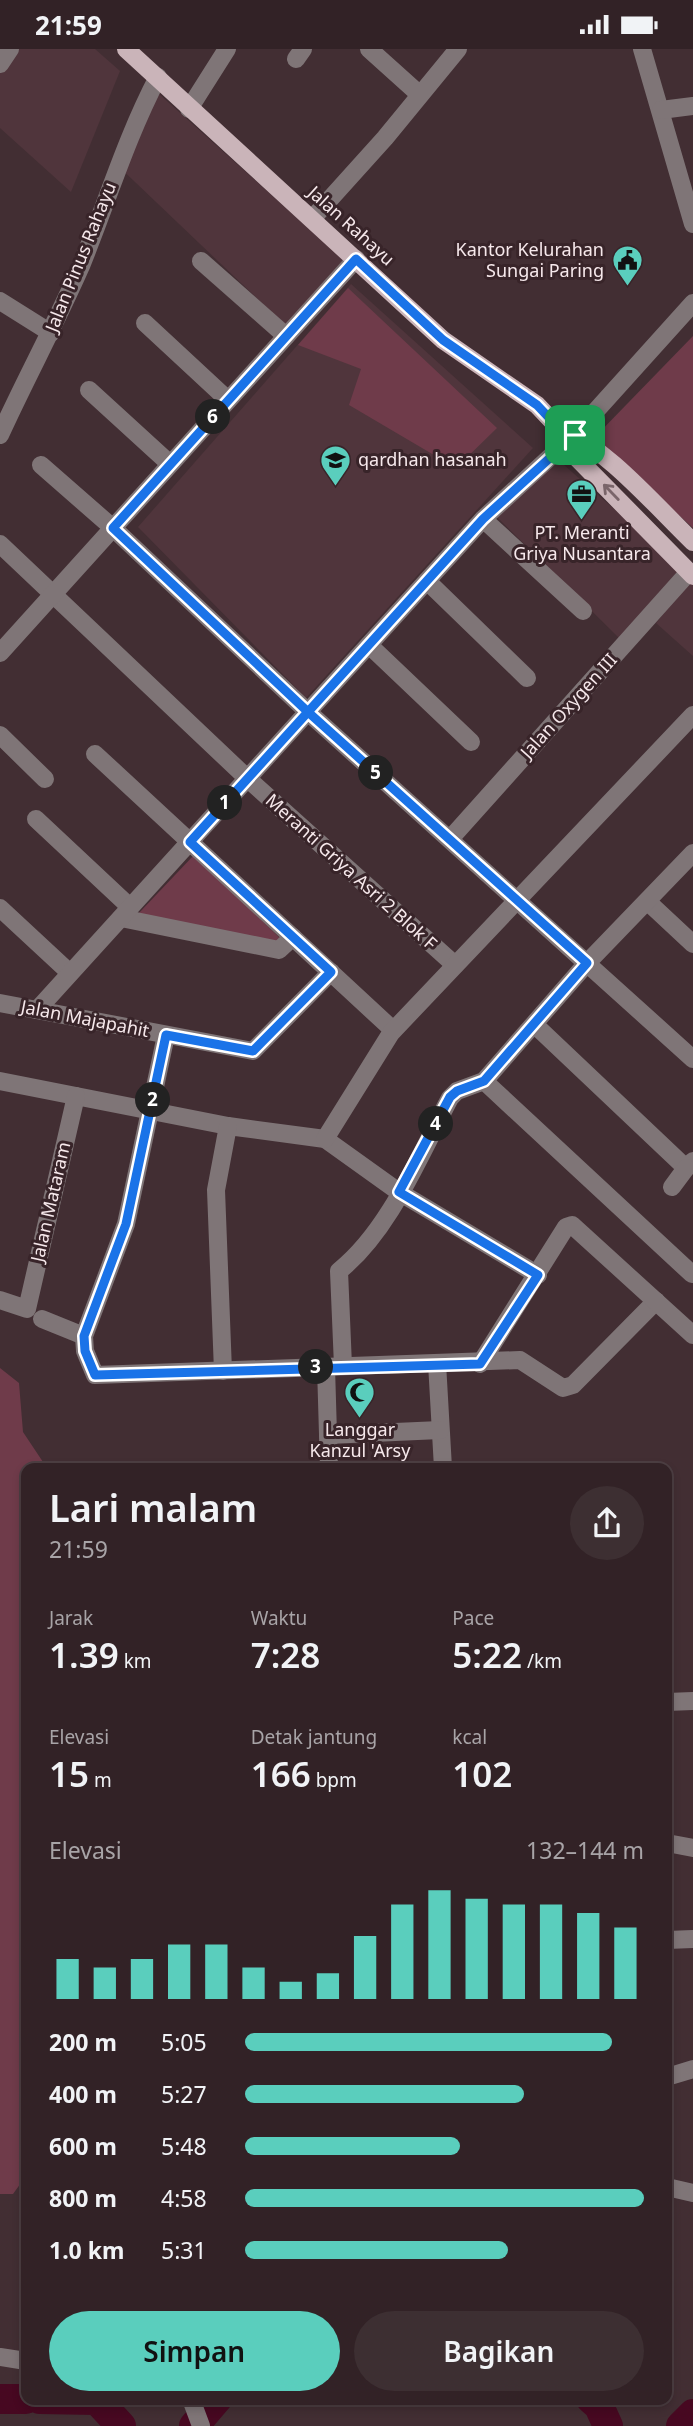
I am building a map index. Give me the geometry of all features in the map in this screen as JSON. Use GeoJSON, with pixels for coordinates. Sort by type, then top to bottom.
{"type":"FeatureCollection","features":[{"type":"Feature","properties":{"kind":"main road","name":"Jalan Rahayu"},"geometry":{"type":"LineString","coordinates":[[126,49],[443,340],[537,405],[571,439]]}},
{"type":"Feature","properties":{"kind":"main road"},"geometry":{"type":"LineString","coordinates":[[571,439],[601,453],[693,542]]}},
{"type":"Feature","properties":{"kind":"main road"},"geometry":{"type":"LineString","coordinates":[[571,439],[691,574]]}},
{"type":"Feature","properties":{"kind":"street"},"geometry":{"type":"LineString","coordinates":[[0,64],[10,49]]}},
{"type":"Feature","properties":{"kind":"street"},"geometry":{"type":"LineString","coordinates":[[189,109],[227,49]]}},
{"type":"Feature","properties":{"kind":"street"},"geometry":{"type":"LineString","coordinates":[[369,49],[419,94]]}},
{"type":"Feature","properties":{"kind":"street"},"geometry":{"type":"LineString","coordinates":[[313,219],[385,138],[458,49]]}},
{"type":"Feature","properties":{"kind":"street"},"geometry":{"type":"LineString","coordinates":[[642,49],[693,224]]}},
{"type":"Feature","properties":{"kind":"street","name":"Jalan Pinus Rahayu"},"geometry":{"type":"LineString","coordinates":[[0,435],[51,333],[82,262],[133,126],[158,77]]}},
{"type":"Feature","properties":{"kind":"street"},"geometry":{"type":"LineString","coordinates":[[661,110],[693,106]]}},
{"type":"Feature","properties":{"kind":"street"},"geometry":{"type":"LineString","coordinates":[[1,650],[356,259]]}},
{"type":"Feature","properties":{"kind":"street"},"geometry":{"type":"LineString","coordinates":[[201,261],[286,336]]}},
{"type":"Feature","properties":{"kind":"street"},"geometry":{"type":"LineString","coordinates":[[0,301],[51,333]]}},
{"type":"Feature","properties":{"kind":"street"},"geometry":{"type":"LineString","coordinates":[[37,1010],[483,519],[571,439],[693,303]]}},
{"type":"Feature","properties":{"kind":"street"},"geometry":{"type":"LineString","coordinates":[[145,323],[228,400]]}},
{"type":"Feature","properties":{"kind":"street"},"geometry":{"type":"LineString","coordinates":[[89,390],[170,464]]}},
{"type":"Feature","properties":{"kind":"street"},"geometry":{"type":"LineString","coordinates":[[41,465],[113,528],[308,712],[693,1059]]}},
{"type":"Feature","properties":{"kind":"street"},"geometry":{"type":"LineString","coordinates":[[483,519],[583,611]]}},
{"type":"Feature","properties":{"kind":"street","name":"Meranti Griya Asri 2 Blok F"},"geometry":{"type":"LineString","coordinates":[[0,544],[247,778],[455,965]]}},
{"type":"Feature","properties":{"kind":"street","name":"Jalan Oxygen III"},"geometry":{"type":"LineString","coordinates":[[450,839],[691,574]]}},
{"type":"Feature","properties":{"kind":"street"},"geometry":{"type":"LineString","coordinates":[[427,581],[527,677]]}},
{"type":"Feature","properties":{"kind":"street"},"geometry":{"type":"LineString","coordinates":[[369,645],[471,741]]}},
{"type":"Feature","properties":{"kind":"street"},"geometry":{"type":"LineString","coordinates":[[325,1139],[393,1030],[693,715]]}},
{"type":"Feature","properties":{"kind":"street"},"geometry":{"type":"LineString","coordinates":[[0,735],[45,779]]}},
{"type":"Feature","properties":{"kind":"street"},"geometry":{"type":"LineString","coordinates":[[94,754],[393,1030]]}},
{"type":"Feature","properties":{"kind":"street"},"geometry":{"type":"LineString","coordinates":[[36,819],[126,913],[279,950],[293,937]]}},
{"type":"Feature","properties":{"kind":"street"},"geometry":{"type":"LineString","coordinates":[[329,1463],[328,1435],[335,1366],[339,1271],[354,1261],[399,1192],[450,1097],[457,1091],[484,1081],[587,963],[693,853]]}},
{"type":"Feature","properties":{"kind":"street"},"geometry":{"type":"LineString","coordinates":[[648,902],[693,944]]}},
{"type":"Feature","properties":{"kind":"street"},"geometry":{"type":"LineString","coordinates":[[0,908],[70,974]]}},
{"type":"Feature","properties":{"kind":"street","name":"Jalan Majapahit"},"geometry":{"type":"LineString","coordinates":[[0,1003],[253,1051],[331,972]]}},
{"type":"Feature","properties":{"kind":"street"},"geometry":{"type":"LineString","coordinates":[[535,1025],[690,1164],[672,1187]]}},
{"type":"Feature","properties":{"kind":"street"},"geometry":{"type":"LineString","coordinates":[[166,1035],[126,1224],[84,1336],[85,1351],[95,1375],[436,1363],[480,1364],[520,1360],[563,1388],[573,1385],[656,1301]]}},
{"type":"Feature","properties":{"kind":"street"},"geometry":{"type":"LineString","coordinates":[[484,1081],[692,1274]]}},
{"type":"Feature","properties":{"kind":"street"},"geometry":{"type":"LineString","coordinates":[[1,1084],[228,1126],[325,1139],[399,1192],[538,1275]]}},
{"type":"Feature","properties":{"kind":"street","name":"Jalan Mataram"},"geometry":{"type":"LineString","coordinates":[[34,1314],[76,1096]]}},
{"type":"Feature","properties":{"kind":"street"},"geometry":{"type":"LineString","coordinates":[[223,1371],[216,1190],[228,1126]]}},
{"type":"Feature","properties":{"kind":"street"},"geometry":{"type":"LineString","coordinates":[[480,1364],[566,1227],[572,1225],[693,1335]]}},
{"type":"Feature","properties":{"kind":"street"},"geometry":{"type":"LineString","coordinates":[[0,1300],[84,1336]]}},
{"type":"Feature","properties":{"kind":"street"},"geometry":{"type":"LineString","coordinates":[[436,1363],[443,1463]]}},
{"type":"Feature","properties":{"kind":"street"},"geometry":{"type":"LineString","coordinates":[[328,1435],[440,1430]]}},
{"type":"Feature","properties":{"kind":"street"},"geometry":{"type":"LineString","coordinates":[[672,1702],[693,1701]]}},
{"type":"Feature","properties":{"kind":"street"},"geometry":{"type":"LineString","coordinates":[[672,1844],[693,1848]]}},
{"type":"Feature","properties":{"kind":"street"},"geometry":{"type":"LineString","coordinates":[[672,1940],[693,1939]]}},
{"type":"Feature","properties":{"kind":"street"},"geometry":{"type":"LineString","coordinates":[[672,2075],[693,2069]]}},
{"type":"Feature","properties":{"kind":"street"},"geometry":{"type":"LineString","coordinates":[[672,2188],[693,2193]]}},
{"type":"Feature","properties":{"kind":"street"},"geometry":{"type":"LineString","coordinates":[[0,2357],[21,2360]]}},
{"type":"Feature","properties":{"kind":"street"},"geometry":{"type":"LineString","coordinates":[[193,2405],[201,2426]]}},
{"type":"Feature","properties":{"kind":"shaded area"},"geometry":{"type":"Polygon","coordinates":[[[0,49],[95,49],[120,71],[71,192],[0,128],[0,49]]]}},
{"type":"Feature","properties":{"kind":"shaded area"},"geometry":{"type":"Polygon","coordinates":[[[148,84],[344,260],[285,325],[113,161],[148,84]]]}},
{"type":"Feature","properties":{"kind":"shaded area","name":"qardhan hasanah"},"geometry":{"type":"Polygon","coordinates":[[[351,284],[533,448],[306,698],[138,527],[351,284]]]}},
{"type":"Feature","properties":{"kind":"shaded area"},"geometry":{"type":"Polygon","coordinates":[[[348,288],[497,428],[456,468],[349,405],[361,369],[298,345],[348,288]]]}},
{"type":"Feature","properties":{"kind":"shaded area"},"geometry":{"type":"Polygon","coordinates":[[[693,336],[693,528],[594,438],[693,336]]]}},
{"type":"Feature","properties":{"kind":"shaded area"},"geometry":{"type":"Polygon","coordinates":[[[555,457],[681,568],[619,638],[497,517],[555,457]]]}},
{"type":"Feature","properties":{"kind":"shaded area"},"geometry":{"type":"Polygon","coordinates":[[[690,581],[693,584],[693,656],[656,623],[690,581]]]}},
{"type":"Feature","properties":{"kind":"shaded area"},"geometry":{"type":"Polygon","coordinates":[[[194,855],[286,944],[138,914],[194,855]]]}},
{"type":"Feature","properties":{"kind":"shaded area"},"geometry":{"type":"Polygon","coordinates":[[[0,1368],[19,1383],[23,1432],[44,1463],[21,1463],[21,2183],[13,2194],[0,2194],[0,1368]]]}},
{"type":"Feature","properties":{"kind":"waterway"},"geometry":{"type":"LineString","coordinates":[[0,2399],[21,2399]]}},
{"type":"Feature","properties":{"kind":"waterway"},"geometry":{"type":"LineString","coordinates":[[102,2405],[121,2426]]}},
{"type":"Feature","properties":{"kind":"waterway"},"geometry":{"type":"LineString","coordinates":[[194,2426],[212,2405]]}},
{"type":"Feature","properties":{"kind":"waterway"},"geometry":{"type":"LineString","coordinates":[[598,2405],[608,2426]]}},
{"type":"Feature","properties":{"kind":"waterway"},"geometry":{"type":"LineString","coordinates":[[681,2426],[693,2414]]}},
{"type":"Feature","properties":{"kind":"place","name":"Kantor Kelurahan Sungai Paring"},"geometry":{"type":"Point","coordinates":[627,287]}},
{"type":"Feature","properties":{"kind":"place","name":"qardhan hasanah"},"geometry":{"type":"Point","coordinates":[335,487]}},
{"type":"Feature","properties":{"kind":"place","name":"PT. Meranti Griya Nusantara"},"geometry":{"type":"Point","coordinates":[582,522]}},
{"type":"Feature","properties":{"kind":"place","name":"Langgar Kanzul 'Arsy"},"geometry":{"type":"Point","coordinates":[360,1419]}},
{"type":"Feature","properties":{"kind":"route"},"geometry":{"type":"LineString","coordinates":[[575,435],[483,519],[369,645],[308,712],[190,842],[331,972],[253,1051],[166,1035],[126,1224],[84,1336],[90,1371],[95,1375],[436,1363],[480,1364],[538,1275],[466,1229],[399,1192],[450,1097],[457,1091],[484,1081],[587,963],[308,712],[113,528],[356,259],[443,340],[537,405],[555,424],[575,435]]}}]}
